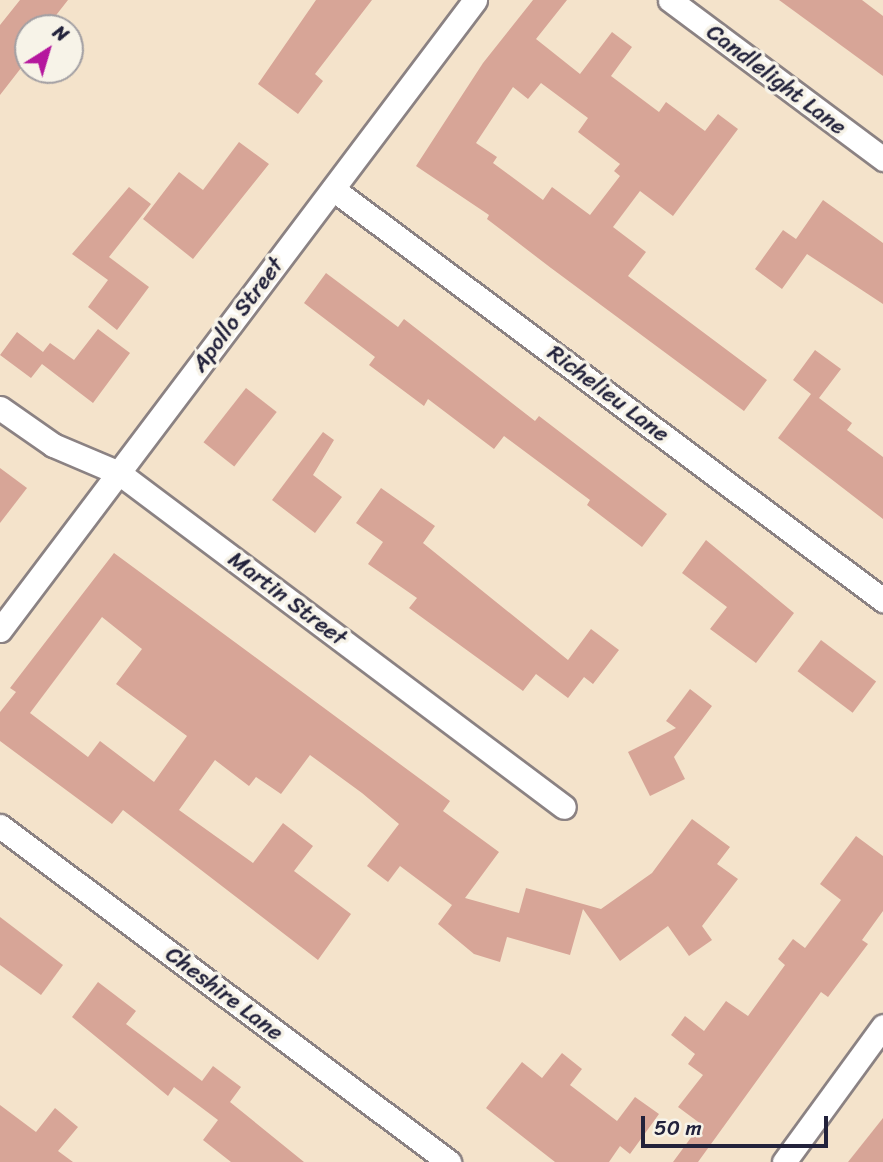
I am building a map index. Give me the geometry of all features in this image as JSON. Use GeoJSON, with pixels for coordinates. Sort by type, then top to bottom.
{"type":"FeatureCollection","features":[{"type":"Feature","properties":{"kind":"street","name":"Apollo Street"},"geometry":{"type":"LineString","coordinates":[[0,630],[475,0]]}},
{"type":"Feature","properties":{"kind":"street","name":"Candlelight Lane"},"geometry":{"type":"LineString","coordinates":[[670,0],[883,159]]}},
{"type":"Feature","properties":{"kind":"street","name":"Richelieu Lane"},"geometry":{"type":"LineString","coordinates":[[333,189],[883,600]]}},
{"type":"Feature","properties":{"kind":"street","name":"Martin Street"},"geometry":{"type":"LineString","coordinates":[[0,408],[53,445],[120,473],[564,807]]}},
{"type":"Feature","properties":{"kind":"street","name":"Cheshire Lane"},"geometry":{"type":"LineString","coordinates":[[0,827],[449,1162]]}},
{"type":"Feature","properties":{"kind":"street"},"geometry":{"type":"LineString","coordinates":[[784,1162],[880,1037]]}},
{"type":"Feature","properties":{"kind":"building"},"geometry":{"type":"Polygon","coordinates":[[[20,0],[68,0],[57,14],[14,14],[14,77],[0,95],[0,25],[20,0]]]}},
{"type":"Feature","properties":{"kind":"building"},"geometry":{"type":"Polygon","coordinates":[[[316,0],[372,0],[315,74],[323,81],[298,114],[258,84],[316,0]]]}},
{"type":"Feature","properties":{"kind":"building"},"geometry":{"type":"Polygon","coordinates":[[[533,0],[567,0],[536,39],[580,74],[612,32],[632,47],[611,76],[659,112],[666,102],[705,131],[718,114],[738,129],[673,216],[640,191],[613,227],[646,252],[628,276],[767,380],[744,411],[487,219],[489,215],[416,166],[483,63],[533,0]],[[541,83],[528,99],[513,87],[476,143],[497,157],[493,163],[543,200],[552,187],[590,215],[620,176],[614,171],[620,164],[578,132],[588,118],[541,83]]]}},
{"type":"Feature","properties":{"kind":"building"},"geometry":{"type":"Polygon","coordinates":[[[779,0],[862,0],[883,16],[883,76],[779,0]]]}},
{"type":"Feature","properties":{"kind":"building"},"geometry":{"type":"Polygon","coordinates":[[[239,142],[269,164],[193,259],[143,219],[179,172],[203,190],[239,142]]]}},
{"type":"Feature","properties":{"kind":"building"},"geometry":{"type":"Polygon","coordinates":[[[129,187],[151,204],[109,257],[149,287],[117,330],[88,307],[108,280],[72,254],[129,187]]]}},
{"type":"Feature","properties":{"kind":"building"},"geometry":{"type":"Polygon","coordinates":[[[823,200],[883,243],[883,304],[807,254],[782,289],[755,269],[783,230],[796,239],[823,200]]]}},
{"type":"Feature","properties":{"kind":"building"},"geometry":{"type":"Polygon","coordinates":[[[326,273],[398,327],[404,319],[535,421],[539,416],[667,514],[642,547],[587,505],[590,500],[504,436],[494,449],[428,399],[424,406],[369,365],[375,357],[304,303],[326,273]]]}},
{"type":"Feature","properties":{"kind":"building"},"geometry":{"type":"Polygon","coordinates":[[[98,329],[130,353],[93,403],[42,364],[31,378],[0,355],[17,332],[43,352],[50,343],[74,360],[98,329]]]}},
{"type":"Feature","properties":{"kind":"building"},"geometry":{"type":"Polygon","coordinates":[[[815,350],[841,369],[819,398],[852,423],[847,430],[883,457],[883,519],[778,438],[811,394],[793,380],[815,350]]]}},
{"type":"Feature","properties":{"kind":"building"},"geometry":{"type":"Polygon","coordinates":[[[246,388],[277,412],[234,466],[204,442],[246,388]]]}},
{"type":"Feature","properties":{"kind":"building"},"geometry":{"type":"Polygon","coordinates":[[[323,432],[334,440],[313,475],[342,497],[315,533],[272,500],[323,432]]]}},
{"type":"Feature","properties":{"kind":"building"},"geometry":{"type":"Polygon","coordinates":[[[0,468],[27,488],[0,523],[0,468]]]}},
{"type":"Feature","properties":{"kind":"building"},"geometry":{"type":"Polygon","coordinates":[[[381,488],[435,526],[423,543],[568,660],[591,629],[619,650],[593,684],[584,677],[568,698],[536,674],[523,691],[409,608],[417,598],[368,564],[383,542],[356,523],[381,488]]]}},
{"type":"Feature","properties":{"kind":"building"},"geometry":{"type":"Polygon","coordinates":[[[706,540],[794,613],[756,663],[710,629],[727,607],[682,573],[706,540]]]}},
{"type":"Feature","properties":{"kind":"building"},"geometry":{"type":"Polygon","coordinates":[[[114,553],[450,801],[443,811],[499,852],[465,898],[519,913],[526,888],[601,909],[652,873],[692,819],[730,847],[717,864],[738,879],[702,926],[712,940],[689,956],[668,926],[620,961],[583,909],[570,955],[507,937],[500,962],[474,954],[438,924],[452,905],[400,866],[388,882],[367,866],[399,824],[310,755],[281,794],[256,777],[249,786],[215,760],[179,810],[253,863],[283,823],[313,846],[294,871],[351,914],[318,960],[123,810],[112,824],[0,741],[0,712],[16,692],[10,688],[114,553]],[[102,617],[30,713],[88,757],[100,741],[154,782],[187,736],[116,684],[142,649],[102,617]]]}},
{"type":"Feature","properties":{"kind":"building"},"geometry":{"type":"Polygon","coordinates":[[[821,640],[876,682],[853,713],[798,671],[821,640]]]}},
{"type":"Feature","properties":{"kind":"building"},"geometry":{"type":"Polygon","coordinates":[[[690,689],[712,706],[674,757],[685,779],[650,796],[628,752],[676,728],[666,721],[690,689]]]}},
{"type":"Feature","properties":{"kind":"building"},"geometry":{"type":"Polygon","coordinates":[[[856,836],[883,856],[883,911],[862,940],[868,944],[828,997],[821,992],[698,1162],[673,1162],[701,1124],[678,1107],[703,1075],[688,1064],[695,1054],[671,1035],[685,1016],[704,1031],[726,1001],[748,1016],[785,965],[778,959],[793,939],[805,948],[841,900],[820,884],[856,836]]]}},
{"type":"Feature","properties":{"kind":"building"},"geometry":{"type":"Polygon","coordinates":[[[0,917],[63,965],[41,995],[0,965],[0,917]]]}},
{"type":"Feature","properties":{"kind":"building"},"geometry":{"type":"Polygon","coordinates":[[[98,982],[136,1011],[126,1024],[202,1081],[213,1066],[241,1087],[230,1102],[304,1162],[231,1162],[203,1140],[218,1120],[174,1087],[168,1096],[72,1017],[98,982]]]}},
{"type":"Feature","properties":{"kind":"building"},"geometry":{"type":"Polygon","coordinates":[[[562,1053],[582,1069],[570,1085],[617,1121],[635,1097],[659,1114],[630,1154],[620,1146],[609,1162],[555,1162],[486,1108],[522,1062],[542,1078],[562,1053]]]}},
{"type":"Feature","properties":{"kind":"building"},"geometry":{"type":"Polygon","coordinates":[[[0,1105],[36,1132],[55,1108],[78,1127],[58,1151],[73,1162],[0,1162],[0,1105]]]}},
{"type":"Feature","properties":{"kind":"building"},"geometry":{"type":"Polygon","coordinates":[[[883,1118],[883,1162],[848,1162],[883,1118]]]}}]}
